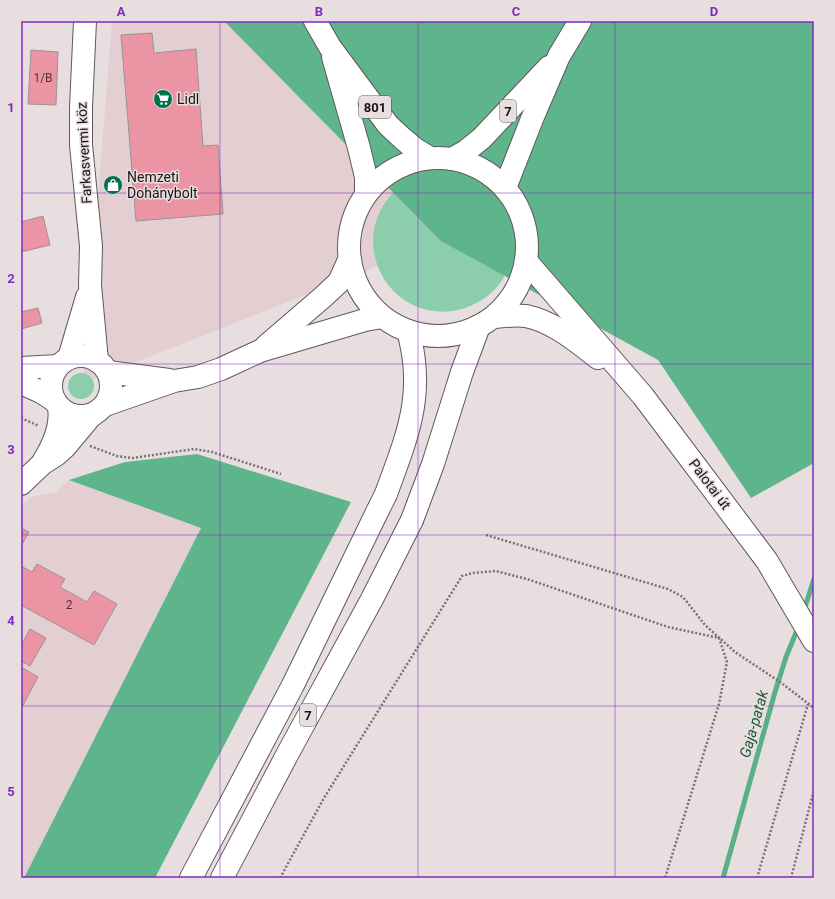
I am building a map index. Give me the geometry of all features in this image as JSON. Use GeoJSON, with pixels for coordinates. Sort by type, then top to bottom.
{"type":"FeatureCollection","features":[{"type":"Feature","properties":{"kind":"main road","name":"Farkasvermi köz"},"geometry":{"type":"LineString","coordinates":[[85,21],[81,107],[82,145],[91,246],[90,285],[102,366]]}},
{"type":"Feature","properties":{"kind":"main road","name":"801"},"geometry":{"type":"LineString","coordinates":[[315,21],[330,47],[388,125],[415,149],[430,158]]}},
{"type":"Feature","properties":{"kind":"main road","name":"7"},"geometry":{"type":"LineString","coordinates":[[506,188],[525,137],[559,56],[580,21]]}},
{"type":"Feature","properties":{"kind":"main road","name":"801"},"geometry":{"type":"LineString","coordinates":[[330,47],[359,148],[366,177],[366,191]]}},
{"type":"Feature","properties":{"kind":"main road","name":"7"},"geometry":{"type":"LineString","coordinates":[[452,158],[466,152],[482,138],[559,56]]}},
{"type":"Feature","properties":{"kind":"main road","name":"7"},"geometry":{"type":"LineString","coordinates":[[430,158],[452,158],[469,162],[482,168],[506,188],[516,202],[524,221],[527,238],[527,262],[522,279],[515,293],[502,311],[487,322],[455,335],[439,337],[426,336],[408,331],[382,317],[362,295],[354,278],[349,260],[348,246],[350,230],[356,212],[366,191],[384,175],[410,162],[430,158]]}},
{"type":"Feature","properties":{"kind":"main road"},"geometry":{"type":"LineString","coordinates":[[260,351],[339,282],[349,260]]}},
{"type":"Feature","properties":{"kind":"main road","name":"Palotai út"},"geometry":{"type":"LineString","coordinates":[[527,262],[644,396],[767,561],[814,641]]}},
{"type":"Feature","properties":{"kind":"main road","name":"Farkasvermi köz"},"geometry":{"type":"LineString","coordinates":[[64,362],[90,285]]}},
{"type":"Feature","properties":{"kind":"main road","name":"Palotai út"},"geometry":{"type":"LineString","coordinates":[[487,322],[525,316],[539,320],[568,334],[644,396]]}},
{"type":"Feature","properties":{"kind":"main road"},"geometry":{"type":"LineString","coordinates":[[21,383],[41,392],[66,412],[82,416],[91,415],[102,408],[174,381],[198,377],[221,369],[260,351],[365,320],[382,317]]}},
{"type":"Feature","properties":{"kind":"main road","name":"7"},"geometry":{"type":"LineString","coordinates":[[222,878],[372,599],[415,512],[433,464],[462,372],[487,322]]}},
{"type":"Feature","properties":{"kind":"main road","name":"7"},"geometry":{"type":"LineString","coordinates":[[191,878],[293,685],[382,502],[401,453],[411,420],[415,398],[416,378],[414,351],[408,331]]}},
{"type":"Feature","properties":{"kind":"main road"},"geometry":{"type":"LineString","coordinates":[[21,368],[64,362],[78,356],[88,357],[102,366],[174,381]]}},
{"type":"Feature","properties":{"kind":"main road"},"geometry":{"type":"LineString","coordinates":[[42,464],[55,440],[60,414],[52,392],[51,383],[54,374],[64,362]]}},
{"type":"Feature","properties":{"kind":"main road"},"geometry":{"type":"LineString","coordinates":[[21,484],[42,464],[56,456],[90,417],[102,408],[109,397],[111,380],[102,366]]}},
{"type":"Feature","properties":{"kind":"path"},"geometry":{"type":"LineString","coordinates":[[84,443],[117,456],[133,458],[194,449],[212,452],[281,474]]}},
{"type":"Feature","properties":{"kind":"path"},"geometry":{"type":"LineString","coordinates":[[486,535],[668,589],[683,597],[705,625],[735,652],[780,682],[814,708]]}},
{"type":"Feature","properties":{"kind":"path"},"geometry":{"type":"LineString","coordinates":[[280,878],[324,798],[462,576],[473,573],[496,571],[527,579],[668,626],[719,638]]}},
{"type":"Feature","properties":{"kind":"path"},"geometry":{"type":"LineString","coordinates":[[665,878],[719,704],[727,662],[719,638]]}},
{"type":"Feature","properties":{"kind":"path"},"geometry":{"type":"LineString","coordinates":[[757,878],[808,704]]}},
{"type":"Feature","properties":{"kind":"path"},"geometry":{"type":"LineString","coordinates":[[791,878],[814,790]]}},
{"type":"Feature","properties":{"kind":"shaded area"},"geometry":{"type":"Polygon","coordinates":[[[112,21],[224,21],[441,241],[83,383],[112,21]]]}},
{"type":"Feature","properties":{"kind":"shaded area"},"geometry":{"type":"Polygon","coordinates":[[[69,480],[201,528],[24,878],[21,878],[21,506],[30,497],[56,492],[69,480]]]}},
{"type":"Feature","properties":{"kind":"green space"},"geometry":{"type":"Polygon","coordinates":[[[224,21],[814,21],[814,463],[751,498],[658,360],[441,241],[224,21]]]}},
{"type":"Feature","properties":{"kind":"green space"},"geometry":{"type":"Polygon","coordinates":[[[408,181],[510,263],[501,282],[482,300],[458,310],[434,311],[413,305],[396,293],[383,277],[375,257],[373,236],[378,215],[391,195],[408,181]]]}},
{"type":"Feature","properties":{"kind":"green space"},"geometry":{"type":"Polygon","coordinates":[[[81,373],[90,377],[94,386],[90,395],[81,399],[72,395],[68,386],[72,377],[81,373]]]}},
{"type":"Feature","properties":{"kind":"green space"},"geometry":{"type":"Polygon","coordinates":[[[197,454],[351,502],[155,878],[24,878],[201,528],[69,480],[125,462],[197,454]]]}},
{"type":"Feature","properties":{"kind":"building","name":"Lidl"},"geometry":{"type":"Polygon","coordinates":[[[152,33],[154,53],[196,49],[203,146],[218,145],[223,214],[136,221],[121,35],[152,33]]]}},
{"type":"Feature","properties":{"kind":"building"},"geometry":{"type":"Polygon","coordinates":[[[31,50],[58,52],[56,105],[28,104],[31,50]]]}},
{"type":"Feature","properties":{"kind":"building"},"geometry":{"type":"Polygon","coordinates":[[[43,216],[50,245],[21,252],[21,222],[43,216]]]}},
{"type":"Feature","properties":{"kind":"building"},"geometry":{"type":"Polygon","coordinates":[[[38,308],[42,323],[21,329],[21,312],[38,308]]]}},
{"type":"Feature","properties":{"kind":"building"},"geometry":{"type":"Polygon","coordinates":[[[21,528],[29,532],[21,546],[21,528]]]}},
{"type":"Feature","properties":{"kind":"building"},"geometry":{"type":"Polygon","coordinates":[[[37,564],[65,579],[60,587],[87,602],[94,591],[117,604],[94,645],[21,605],[21,566],[32,572],[37,564]]]}},
{"type":"Feature","properties":{"kind":"building"},"geometry":{"type":"Polygon","coordinates":[[[30,629],[46,638],[30,666],[21,661],[21,646],[30,629]]]}},
{"type":"Feature","properties":{"kind":"building"},"geometry":{"type":"Polygon","coordinates":[[[21,667],[38,677],[21,709],[21,667]]]}},
{"type":"Feature","properties":{"kind":"waterway","name":"Gaja-patak"},"geometry":{"type":"LineString","coordinates":[[804,610],[814,579]]}},
{"type":"Feature","properties":{"kind":"waterway","name":"Gaja-patak"},"geometry":{"type":"LineString","coordinates":[[723,878],[775,692],[786,657],[798,628]]}},
{"type":"Feature","properties":{"kind":"place","name":"Lidl"},"geometry":{"type":"Point","coordinates":[163,99]}},
{"type":"Feature","properties":{"kind":"place","name":"Nemzeti Dohánybolt"},"geometry":{"type":"Point","coordinates":[113,185]}}]}
